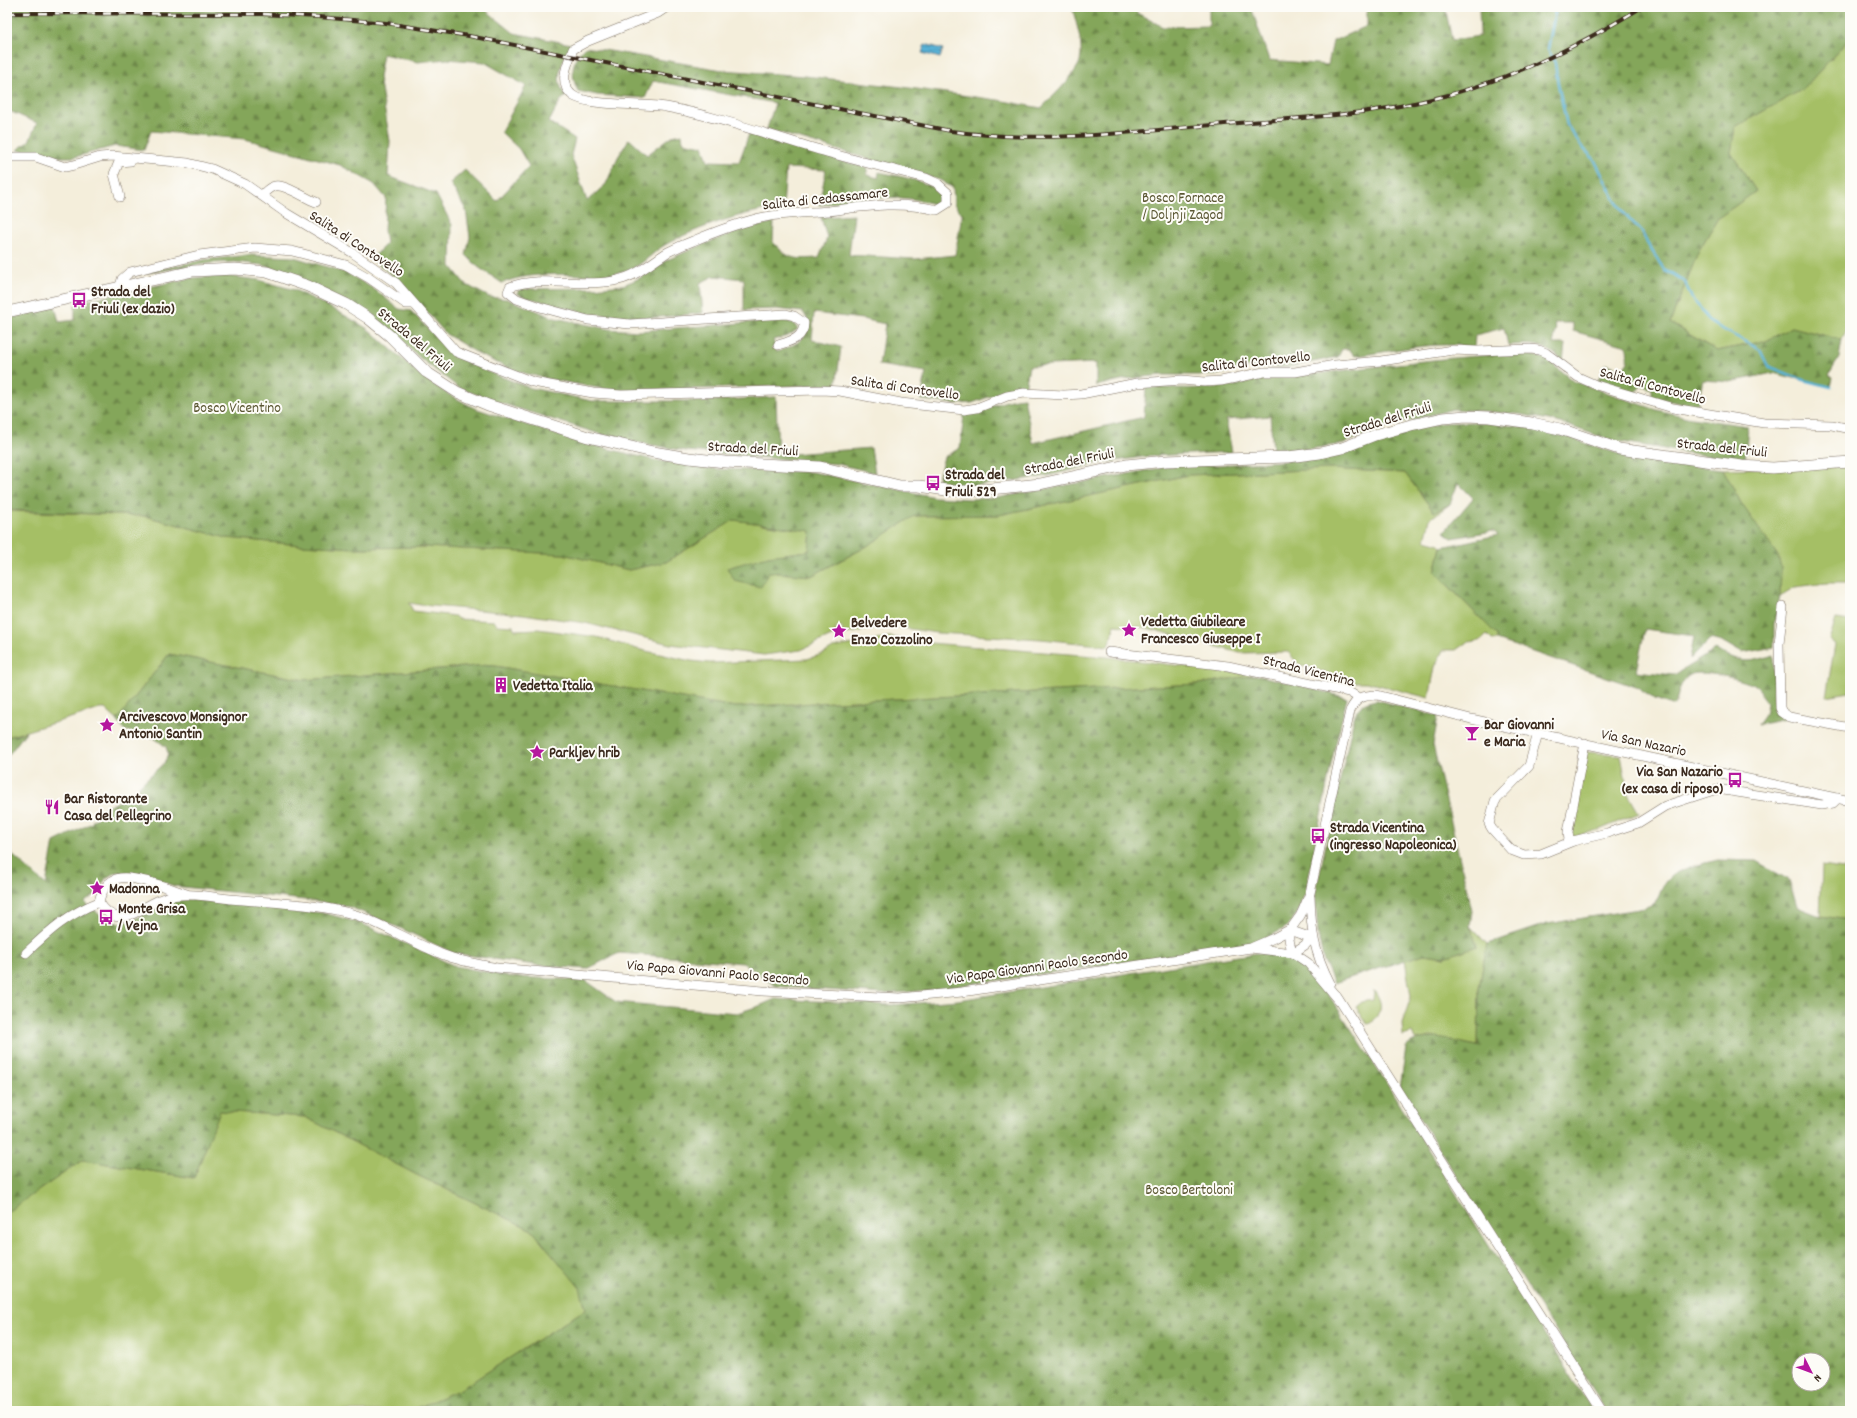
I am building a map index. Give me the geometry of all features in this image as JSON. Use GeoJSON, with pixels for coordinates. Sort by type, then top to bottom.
{"type":"FeatureCollection","features":[{"type":"Feature","properties":{"kind":"main road","name":"Strada del Friuli"},"geometry":{"type":"LineString","coordinates":[[7,312],[120,286],[208,270],[235,269],[267,272],[308,286],[346,304],[368,318],[390,336],[426,372],[457,392],[488,405],[588,436],[653,452],[725,462],[820,467],[900,486],[919,486],[935,489],[971,491],[1040,484],[1126,465],[1166,461],[1301,456],[1342,448],[1375,435],[1411,425],[1443,418],[1466,416],[1489,417],[1532,423],[1620,448],[1742,466],[1773,468],[1850,462]]}},
{"type":"Feature","properties":{"kind":"street","name":"Salita di Cedassamare"},"geometry":{"type":"LineString","coordinates":[[667,7],[658,13],[588,41],[573,49],[564,80],[566,88],[572,95],[580,99],[600,103],[647,104],[695,113],[823,151],[926,178],[936,183],[948,193],[948,204],[937,210],[914,205],[889,204],[766,217],[730,226],[695,240],[671,251],[632,276],[618,281],[594,283],[566,281],[524,283],[510,286],[508,292],[517,299],[540,307],[595,320],[630,324],[786,314],[800,319],[804,323],[804,330],[801,335],[778,345]]}},
{"type":"Feature","properties":{"kind":"street","name":"Salita di Contovello"},"geometry":{"type":"LineString","coordinates":[[7,157],[36,157],[64,166],[74,166],[100,157],[134,157],[188,164],[212,169],[245,184],[286,213],[353,253],[396,283],[456,352],[533,382],[593,394],[621,395],[821,390],[840,391],[901,403],[964,410],[984,405],[1007,396],[1024,393],[1064,395],[1081,394],[1136,383],[1182,380],[1204,382],[1221,381],[1264,372],[1295,372],[1335,365],[1381,361],[1453,350],[1481,351],[1530,349],[1539,350],[1546,353],[1578,377],[1596,385],[1673,408],[1758,422],[1832,425],[1850,429]]}},
{"type":"Feature","properties":{"kind":"street"},"geometry":{"type":"LineString","coordinates":[[120,197],[114,174],[120,162],[132,161],[134,157]]}},
{"type":"Feature","properties":{"kind":"street"},"geometry":{"type":"LineString","coordinates":[[262,195],[270,188],[283,186],[316,202]]}},
{"type":"Feature","properties":{"kind":"street","name":"Strada del Friuli"},"geometry":{"type":"LineString","coordinates":[[120,286],[122,279],[130,272],[199,256],[256,248],[292,251],[346,265],[369,278],[406,304],[413,304]]}},
{"type":"Feature","properties":{"kind":"street"},"geometry":{"type":"LineString","coordinates":[[1783,607],[1779,644],[1780,708],[1782,712],[1789,717],[1850,728]]}},
{"type":"Feature","properties":{"kind":"street","name":"Strada Vicentina"},"geometry":{"type":"LineString","coordinates":[[1109,652],[1228,666],[1349,692],[1359,698]]}},
{"type":"Feature","properties":{"kind":"street","name":"Via San Nazario"},"geometry":{"type":"LineString","coordinates":[[1359,698],[1367,695],[1377,695],[1538,733],[1850,801]]}},
{"type":"Feature","properties":{"kind":"street"},"geometry":{"type":"LineString","coordinates":[[1339,1000],[1308,963],[1293,953],[1289,939],[1289,930],[1301,915],[1310,892],[1350,711],[1353,703],[1359,698]]}},
{"type":"Feature","properties":{"kind":"street"},"geometry":{"type":"LineString","coordinates":[[1538,733],[1529,766],[1495,801],[1489,824],[1495,834],[1511,850],[1524,855],[1541,854],[1573,841],[1607,833],[1638,823],[1665,806],[1717,789],[1822,805],[1832,803],[1838,798]]}},
{"type":"Feature","properties":{"kind":"street","name":"Via San Nazario"},"geometry":{"type":"LineString","coordinates":[[1573,841],[1569,840],[1568,832],[1585,743]]}},
{"type":"Feature","properties":{"kind":"street","name":"Via Papa Giovanni Paolo Secondo"},"geometry":{"type":"LineString","coordinates":[[190,895],[164,898],[139,911],[121,917],[113,917],[108,914],[99,902],[100,894],[104,889],[115,879],[122,877],[140,880],[190,895],[340,910],[395,931],[449,957],[498,968],[763,992],[863,998],[900,998],[962,992],[1251,948],[1289,930]]}},
{"type":"Feature","properties":{"kind":"street"},"geometry":{"type":"LineString","coordinates":[[1310,892],[1312,938],[1323,969],[1339,1000],[1602,1411]]}},
{"type":"Feature","properties":{"kind":"street"},"geometry":{"type":"LineString","coordinates":[[26,953],[57,924],[81,909],[99,902]]}},
{"type":"Feature","properties":{"kind":"street"},"geometry":{"type":"LineString","coordinates":[[1289,930],[1312,938]]}},
{"type":"Feature","properties":{"kind":"street"},"geometry":{"type":"LineString","coordinates":[[1293,953],[1312,938]]}},
{"type":"Feature","properties":{"kind":"street","name":"Via Papa Giovanni Paolo Secondo"},"geometry":{"type":"LineString","coordinates":[[1251,948],[1293,953]]}},
{"type":"Feature","properties":{"kind":"green space","name":"Bosco Fornace / Doljnji Zagod"},"geometry":{"type":"Polygon","coordinates":[[[7,7],[482,7],[514,33],[571,44],[562,64],[559,76],[562,89],[566,96],[560,101],[549,122],[575,139],[571,155],[587,201],[606,184],[618,157],[629,139],[647,155],[672,136],[682,134],[683,142],[703,146],[708,161],[739,162],[749,134],[867,168],[867,175],[878,178],[879,172],[922,182],[943,195],[941,201],[936,205],[908,198],[878,198],[819,205],[826,170],[786,168],[783,207],[738,216],[692,232],[665,245],[635,267],[607,275],[540,275],[527,276],[502,283],[478,267],[466,255],[470,237],[466,210],[450,183],[465,170],[497,201],[529,166],[519,149],[501,132],[526,86],[484,62],[447,59],[418,62],[383,54],[379,77],[390,141],[388,176],[436,194],[452,225],[451,266],[465,284],[489,297],[507,299],[555,318],[608,329],[638,331],[781,320],[793,323],[798,329],[788,336],[773,340],[777,352],[794,345],[802,339],[809,322],[803,312],[777,309],[744,310],[744,279],[714,276],[700,283],[703,313],[649,318],[589,314],[522,296],[517,293],[520,289],[593,288],[623,285],[640,278],[667,260],[704,244],[745,229],[774,222],[773,242],[784,253],[793,258],[819,258],[827,238],[821,217],[854,215],[849,255],[915,259],[955,255],[962,215],[954,204],[953,188],[940,180],[767,129],[775,103],[653,81],[645,98],[597,95],[578,91],[575,85],[573,67],[577,56],[586,47],[722,70],[805,76],[902,87],[998,100],[1041,108],[1069,79],[1080,61],[1080,41],[1072,7],[1136,7],[1137,13],[1163,27],[1209,26],[1209,7],[1251,7],[1269,60],[1328,65],[1333,41],[1367,26],[1367,7],[1445,7],[1452,40],[1480,36],[1479,7],[1850,7],[1850,38],[1803,89],[1735,127],[1731,153],[1756,191],[1718,218],[1698,252],[1670,323],[1717,351],[1766,341],[1792,327],[1842,340],[1839,358],[1829,375],[1833,378],[1831,387],[1773,373],[1730,382],[1703,380],[1697,407],[1652,397],[1652,389],[1641,385],[1636,393],[1597,383],[1605,364],[1623,369],[1628,362],[1627,346],[1573,331],[1573,323],[1554,323],[1556,330],[1553,344],[1565,344],[1563,361],[1550,351],[1538,346],[1508,345],[1504,328],[1475,335],[1474,348],[1446,345],[1415,347],[1355,356],[1349,349],[1342,349],[1338,357],[1288,367],[1248,367],[1216,375],[1163,375],[1125,379],[1096,386],[1096,363],[1029,366],[1025,389],[1011,389],[972,403],[957,404],[921,400],[926,372],[879,365],[885,324],[862,319],[814,313],[812,340],[841,347],[836,386],[818,385],[630,391],[610,390],[548,379],[513,370],[480,355],[446,334],[400,281],[371,259],[386,244],[384,230],[386,198],[374,184],[340,165],[245,139],[151,131],[144,150],[115,146],[75,157],[56,157],[17,150],[29,141],[37,123],[7,110],[7,7]]]}},
{"type":"Feature","properties":{"kind":"green space"},"geometry":{"type":"Polygon","coordinates":[[[1850,38],[1850,321],[1842,340],[1792,327],[1766,341],[1717,351],[1670,323],[1698,252],[1718,218],[1756,191],[1731,153],[1735,127],[1803,89],[1850,38]]]}},
{"type":"Feature","properties":{"kind":"green space"},"geometry":{"type":"Polygon","coordinates":[[[250,255],[294,257],[347,273],[374,289],[399,309],[411,311],[453,355],[483,370],[531,388],[592,401],[706,401],[776,397],[778,455],[871,448],[875,473],[838,464],[687,451],[635,442],[600,434],[491,400],[459,388],[420,358],[385,326],[285,272],[262,265],[235,262],[212,263],[132,275],[203,260],[250,255]]]}},
{"type":"Feature","properties":{"kind":"green space","name":"Bosco Vicentino"},"geometry":{"type":"Polygon","coordinates":[[[226,276],[259,280],[295,290],[339,312],[368,329],[424,378],[448,394],[474,408],[580,442],[654,460],[714,469],[812,472],[935,497],[970,499],[996,498],[1177,465],[1218,465],[1317,459],[1350,451],[1396,434],[1441,423],[1478,422],[1524,427],[1567,437],[1625,456],[1665,463],[1723,469],[1741,503],[1778,556],[1781,568],[1780,596],[1774,624],[1774,647],[1742,653],[1725,643],[1710,639],[1690,659],[1694,636],[1645,629],[1636,671],[1674,675],[1715,650],[1737,659],[1749,661],[1773,655],[1774,702],[1777,713],[1785,719],[1758,725],[1765,715],[1767,703],[1757,687],[1745,681],[1706,673],[1692,674],[1682,683],[1675,706],[1655,699],[1639,688],[1497,640],[1497,635],[1435,572],[1441,547],[1498,535],[1493,531],[1452,538],[1444,532],[1473,498],[1458,483],[1450,504],[1434,512],[1405,473],[1330,469],[1188,475],[999,515],[914,516],[864,548],[811,576],[769,572],[761,587],[735,581],[727,568],[768,556],[809,551],[811,531],[734,520],[666,562],[629,570],[563,554],[424,547],[355,548],[301,545],[227,538],[145,516],[7,510],[7,319],[55,306],[59,322],[75,320],[75,303],[191,278],[226,276]]]}},
{"type":"Feature","properties":{"kind":"green space"},"geometry":{"type":"Polygon","coordinates":[[[1508,354],[1532,355],[1546,359],[1573,381],[1657,410],[1691,418],[1748,426],[1745,461],[1608,439],[1554,421],[1519,414],[1453,409],[1379,429],[1342,444],[1309,449],[1273,450],[1270,416],[1226,420],[1232,452],[1149,456],[1094,464],[1047,476],[973,486],[937,482],[944,457],[960,448],[964,415],[1016,399],[1024,398],[1033,443],[1144,417],[1146,387],[1210,388],[1264,379],[1416,362],[1508,354]]]}},
{"type":"Feature","properties":{"kind":"green space"},"geometry":{"type":"Polygon","coordinates":[[[1850,466],[1850,583],[1827,583],[1795,587],[1780,596],[1781,569],[1741,503],[1723,469],[1850,466]]]}},
{"type":"Feature","properties":{"kind":"green space"},"geometry":{"type":"Polygon","coordinates":[[[1330,469],[1405,473],[1434,512],[1450,504],[1430,519],[1425,540],[1440,544],[1441,547],[1435,572],[1497,635],[1497,640],[1492,640],[1487,635],[1480,641],[1467,642],[1456,650],[1443,650],[1435,667],[1429,698],[1367,682],[1352,682],[1313,668],[1300,666],[1288,652],[1240,653],[1147,628],[1115,625],[1108,646],[1041,639],[937,633],[890,626],[843,634],[842,627],[839,626],[836,628],[836,634],[801,650],[764,655],[670,644],[585,623],[523,614],[409,603],[413,611],[455,616],[458,619],[494,621],[497,625],[513,626],[515,630],[538,629],[597,637],[637,649],[691,661],[710,663],[807,659],[823,654],[833,648],[889,637],[929,643],[1107,657],[1256,675],[1198,684],[735,707],[489,665],[304,680],[169,654],[117,720],[105,709],[100,709],[7,737],[7,511],[145,516],[227,538],[301,545],[355,548],[424,547],[563,554],[629,570],[666,562],[734,520],[811,531],[809,551],[768,556],[769,572],[811,576],[864,548],[914,516],[999,515],[1188,475],[1330,469]]]}},
{"type":"Feature","properties":{"kind":"green space"},"geometry":{"type":"Polygon","coordinates":[[[1836,619],[1850,621],[1850,692],[1826,696],[1835,644],[1829,640],[1836,619]]]}},
{"type":"Feature","properties":{"kind":"green space","name":"Bosco Bertoloni"},"geometry":{"type":"Polygon","coordinates":[[[169,654],[304,680],[489,665],[735,707],[1198,684],[1256,675],[1347,698],[1332,760],[1306,891],[1297,914],[1291,922],[1285,928],[1257,943],[930,990],[883,994],[775,986],[743,963],[619,953],[587,969],[535,965],[453,953],[400,928],[350,907],[305,900],[174,886],[141,874],[116,872],[106,878],[96,894],[85,902],[90,911],[95,910],[104,919],[114,922],[124,922],[134,919],[174,901],[187,899],[324,913],[360,923],[455,966],[512,977],[585,980],[616,1002],[737,1013],[775,999],[892,1005],[958,1000],[1257,953],[1284,955],[1294,959],[1306,967],[1323,986],[1387,1084],[1593,1411],[410,1411],[461,1389],[586,1309],[580,1288],[532,1230],[419,1176],[305,1117],[220,1111],[194,1178],[83,1160],[7,1212],[7,850],[46,885],[54,842],[92,823],[93,820],[97,818],[94,813],[135,794],[140,785],[165,762],[168,753],[166,747],[154,738],[124,730],[117,720],[169,654]]]}},
{"type":"Feature","properties":{"kind":"green space"},"geometry":{"type":"Polygon","coordinates":[[[1377,700],[1438,716],[1433,745],[1472,911],[1470,926],[1477,946],[1445,957],[1424,954],[1334,983],[1323,959],[1318,934],[1315,894],[1354,717],[1362,705],[1377,700]]]}},
{"type":"Feature","properties":{"kind":"green space"},"geometry":{"type":"Polygon","coordinates":[[[26,732],[7,757],[7,737],[26,732]]]}},
{"type":"Feature","properties":{"kind":"green space"},"geometry":{"type":"Polygon","coordinates":[[[1586,752],[1621,755],[1628,794],[1639,813],[1599,830],[1574,836],[1572,834],[1586,752]]]}},
{"type":"Feature","properties":{"kind":"green space"},"geometry":{"type":"Polygon","coordinates":[[[1719,860],[1756,861],[1789,880],[1797,907],[1820,916],[1850,920],[1850,1411],[1607,1411],[1400,1088],[1406,1047],[1414,1042],[1432,1038],[1478,1046],[1479,988],[1487,944],[1547,924],[1645,908],[1656,903],[1664,883],[1669,878],[1692,866],[1719,860]]]}},
{"type":"Feature","properties":{"kind":"green space"},"geometry":{"type":"Polygon","coordinates":[[[1822,866],[1850,870],[1850,920],[1820,916],[1822,866]]]}},
{"type":"Feature","properties":{"kind":"green space"},"geometry":{"type":"Polygon","coordinates":[[[1470,926],[1487,944],[1479,988],[1478,1046],[1431,1037],[1415,1040],[1412,1033],[1403,1036],[1402,1023],[1411,997],[1405,960],[1424,954],[1445,957],[1477,946],[1470,926]]]}},
{"type":"Feature","properties":{"kind":"green space"},"geometry":{"type":"Polygon","coordinates":[[[1374,990],[1379,1000],[1380,1009],[1376,1017],[1367,1024],[1356,1007],[1362,1002],[1373,1000],[1374,990]]]}},
{"type":"Feature","properties":{"kind":"green space"},"geometry":{"type":"Polygon","coordinates":[[[219,1111],[305,1117],[419,1176],[532,1230],[581,1288],[586,1309],[461,1389],[410,1411],[7,1411],[7,1212],[83,1160],[194,1178],[219,1111]]]}},
{"type":"Feature","properties":{"kind":"water"},"geometry":{"type":"Polygon","coordinates":[[[925,44],[943,49],[940,58],[922,53],[925,44]]]}},
{"type":"Feature","properties":{"kind":"waterway"},"geometry":{"type":"LineString","coordinates":[[1556,7],[1548,49],[1555,63],[1567,125],[1581,146],[1594,159],[1615,200],[1625,214],[1643,233],[1647,243],[1665,271],[1673,274],[1685,282],[1692,299],[1702,310],[1708,321],[1760,350],[1768,366],[1803,380],[1831,387]]}},
{"type":"Feature","properties":{"kind":"railway"},"geometry":{"type":"LineString","coordinates":[[7,13],[261,14],[386,23],[469,36],[951,131],[982,135],[1044,137],[1138,132],[1338,115],[1365,112],[1419,102],[1449,95],[1507,76],[1589,38],[1642,7]]}},
{"type":"Feature","properties":{"kind":"place","name":"Strada del Friuli (ex dazio)"},"geometry":{"type":"Point","coordinates":[79,300]}},
{"type":"Feature","properties":{"kind":"place","name":"Strada del Friuli 529"},"geometry":{"type":"Point","coordinates":[933,483]}},
{"type":"Feature","properties":{"kind":"place","name":"Vedetta Giubileare Francesco Giuseppe I"},"geometry":{"type":"Point","coordinates":[1129,630]}},
{"type":"Feature","properties":{"kind":"place","name":"Belvedere Enzo Cozzolino"},"geometry":{"type":"Point","coordinates":[839,631]}},
{"type":"Feature","properties":{"kind":"place","name":"Vedetta Italia"},"geometry":{"type":"Point","coordinates":[501,685]}},
{"type":"Feature","properties":{"kind":"place","name":"Arcivescovo Monsignor Antonio Santin"},"geometry":{"type":"Point","coordinates":[107,725]}},
{"type":"Feature","properties":{"kind":"place","name":"Bar Giovanni e Maria"},"geometry":{"type":"Point","coordinates":[1472,733]}},
{"type":"Feature","properties":{"kind":"place","name":"Parkljev hrib"},"geometry":{"type":"Point","coordinates":[537,752]}},
{"type":"Feature","properties":{"kind":"place","name":"Via San Nazario (ex casa di riposo)"},"geometry":{"type":"Point","coordinates":[1735,780]}},
{"type":"Feature","properties":{"kind":"place","name":"Bar Ristorante Casa del Pellegrino"},"geometry":{"type":"Point","coordinates":[52,807]}},
{"type":"Feature","properties":{"kind":"place","name":"Strada Vicentina (ingresso Napoleonica)"},"geometry":{"type":"Point","coordinates":[1318,836]}},
{"type":"Feature","properties":{"kind":"place","name":"Madonna"},"geometry":{"type":"Point","coordinates":[97,888]}},
{"type":"Feature","properties":{"kind":"place","name":"Monte Grisa / Vejna"},"geometry":{"type":"Point","coordinates":[106,917]}}]}
